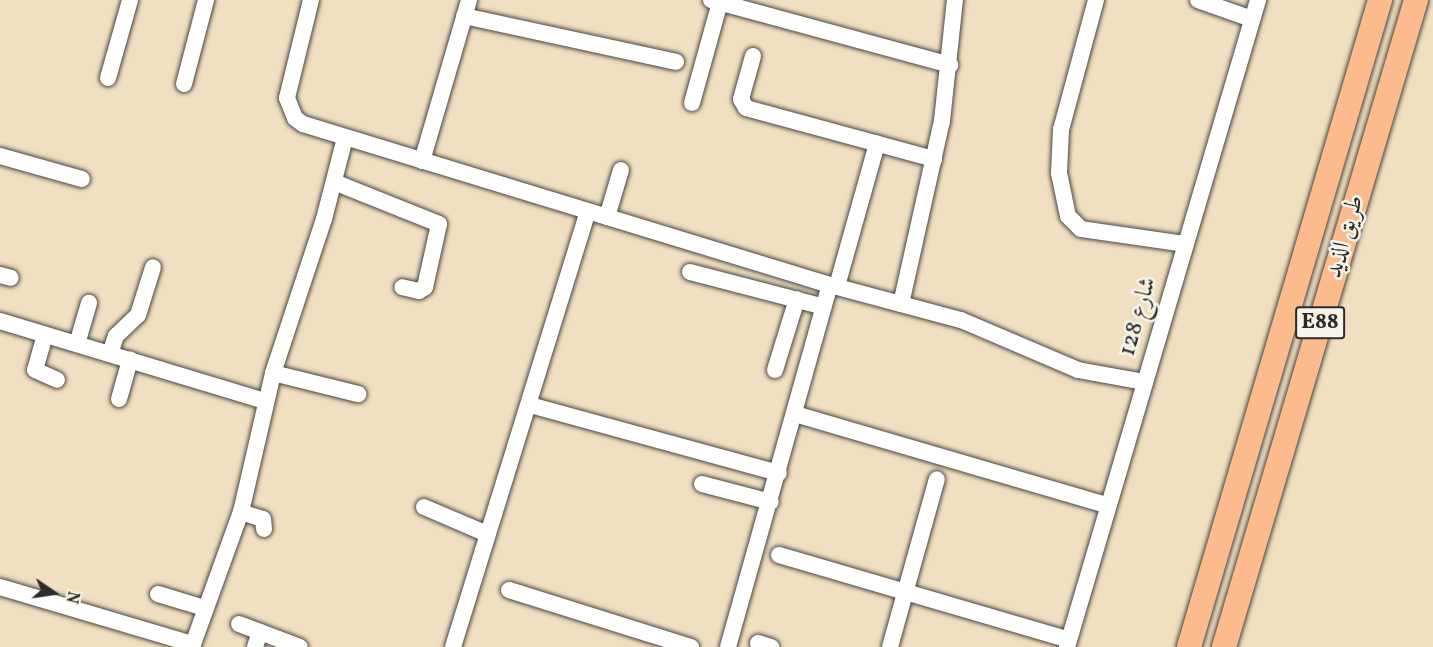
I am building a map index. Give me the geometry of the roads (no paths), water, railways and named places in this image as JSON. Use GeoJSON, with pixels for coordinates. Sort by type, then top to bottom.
{"type":"FeatureCollection","features":[{"type":"Feature","properties":{"kind":"highway","name":"طريق الذيد"},"geometry":{"type":"LineString","coordinates":[[1189,647],[1380,0]]}},
{"type":"Feature","properties":{"kind":"highway","name":"طريق الذيد"},"geometry":{"type":"LineString","coordinates":[[1224,647],[1416,0]]}},
{"type":"Feature","properties":{"kind":"street"},"geometry":{"type":"LineString","coordinates":[[108,78],[130,0]]}},
{"type":"Feature","properties":{"kind":"street"},"geometry":{"type":"LineString","coordinates":[[184,84],[206,0]]}},
{"type":"Feature","properties":{"kind":"street"},"geometry":{"type":"LineString","coordinates":[[311,0],[288,88],[290,109],[303,124],[833,286],[961,320],[1078,370],[1145,382]]}},
{"type":"Feature","properties":{"kind":"street"},"geometry":{"type":"LineString","coordinates":[[901,304],[934,159],[950,65],[955,0]]}},
{"type":"Feature","properties":{"kind":"street"},"geometry":{"type":"LineString","coordinates":[[1096,0],[1061,130],[1059,173],[1068,216],[1081,229],[1185,244]]}},
{"type":"Feature","properties":{"kind":"street"},"geometry":{"type":"LineString","coordinates":[[1198,0],[1252,19]]}},
{"type":"Feature","properties":{"kind":"street","name":"شارع 128"},"geometry":{"type":"LineString","coordinates":[[1068,643],[1258,0]]}},
{"type":"Feature","properties":{"kind":"street"},"geometry":{"type":"LineString","coordinates":[[692,104],[715,1],[950,65]]}},
{"type":"Feature","properties":{"kind":"street"},"geometry":{"type":"LineString","coordinates":[[422,161],[466,8],[676,62]]}},
{"type":"Feature","properties":{"kind":"street"},"geometry":{"type":"LineString","coordinates":[[753,56],[741,99],[746,108],[934,159]]}},
{"type":"Feature","properties":{"kind":"street"},"geometry":{"type":"LineString","coordinates":[[0,587],[192,646],[241,512],[265,401],[334,182],[345,138]]}},
{"type":"Feature","properties":{"kind":"street"},"geometry":{"type":"LineString","coordinates":[[728,647],[771,502],[824,307],[833,286],[877,144]]}},
{"type":"Feature","properties":{"kind":"street"},"geometry":{"type":"LineString","coordinates":[[0,156],[82,179]]}},
{"type":"Feature","properties":{"kind":"street"},"geometry":{"type":"LineString","coordinates":[[608,217],[621,170]]}},
{"type":"Feature","properties":{"kind":"street"},"geometry":{"type":"LineString","coordinates":[[334,182],[439,224],[425,287],[419,291],[402,287]]}},
{"type":"Feature","properties":{"kind":"street"},"geometry":{"type":"LineString","coordinates":[[453,647],[487,534],[530,405],[588,212]]}},
{"type":"Feature","properties":{"kind":"street"},"geometry":{"type":"LineString","coordinates":[[110,354],[116,336],[138,315],[153,267]]}},
{"type":"Feature","properties":{"kind":"street"},"geometry":{"type":"LineString","coordinates":[[690,272],[824,307]]}},
{"type":"Feature","properties":{"kind":"street"},"geometry":{"type":"LineString","coordinates":[[775,370],[796,299]]}},
{"type":"Feature","properties":{"kind":"street"},"geometry":{"type":"LineString","coordinates":[[77,344],[89,303]]}},
{"type":"Feature","properties":{"kind":"street"},"geometry":{"type":"LineString","coordinates":[[0,321],[265,401]]}},
{"type":"Feature","properties":{"kind":"street"},"geometry":{"type":"LineString","coordinates":[[45,335],[35,370],[57,380]]}},
{"type":"Feature","properties":{"kind":"street"},"geometry":{"type":"LineString","coordinates":[[119,399],[130,360]]}},
{"type":"Feature","properties":{"kind":"street"},"geometry":{"type":"LineString","coordinates":[[273,373],[358,394]]}},
{"type":"Feature","properties":{"kind":"street"},"geometry":{"type":"LineString","coordinates":[[530,405],[779,473]]}},
{"type":"Feature","properties":{"kind":"street"},"geometry":{"type":"LineString","coordinates":[[795,414],[1107,505]]}},
{"type":"Feature","properties":{"kind":"street"},"geometry":{"type":"LineString","coordinates":[[890,647],[937,479]]}},
{"type":"Feature","properties":{"kind":"street"},"geometry":{"type":"LineString","coordinates":[[702,484],[771,502]]}},
{"type":"Feature","properties":{"kind":"street"},"geometry":{"type":"LineString","coordinates":[[424,507],[487,534]]}},
{"type":"Feature","properties":{"kind":"street"},"geometry":{"type":"LineString","coordinates":[[241,512],[263,519],[264,529]]}},
{"type":"Feature","properties":{"kind":"street"},"geometry":{"type":"LineString","coordinates":[[779,555],[1068,643]]}},
{"type":"Feature","properties":{"kind":"street"},"geometry":{"type":"LineString","coordinates":[[509,590],[691,647]]}},
{"type":"Feature","properties":{"kind":"street"},"geometry":{"type":"LineString","coordinates":[[158,594],[204,608]]}},
{"type":"Feature","properties":{"kind":"street"},"geometry":{"type":"LineString","coordinates":[[239,624],[257,640],[300,647]]}}]}
